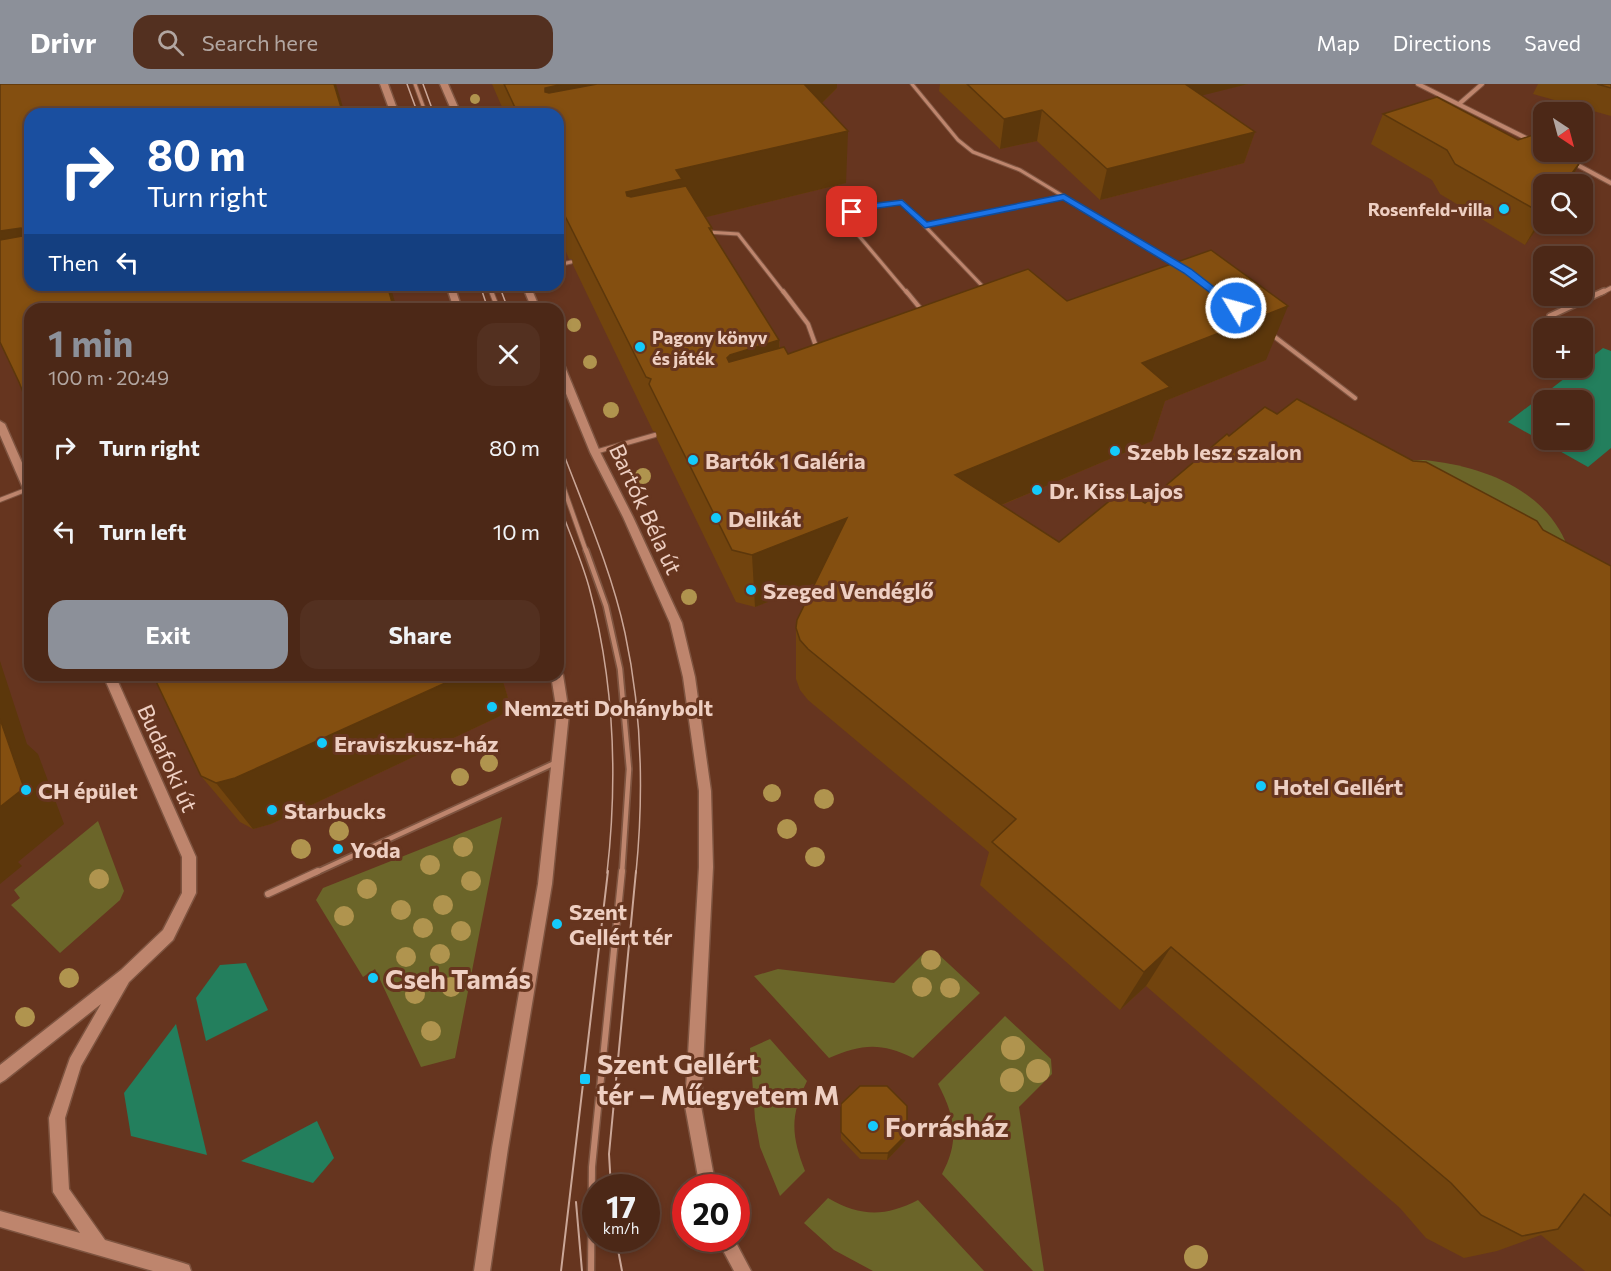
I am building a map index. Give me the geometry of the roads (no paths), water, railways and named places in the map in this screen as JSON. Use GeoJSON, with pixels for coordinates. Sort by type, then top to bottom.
{"type":"FeatureCollection","features":[{"type":"Feature","properties":{"kind":"main road"},"geometry":{"type":"LineString","coordinates":[[384,84],[393,108]]}},
{"type":"Feature","properties":{"kind":"main road"},"geometry":{"type":"LineString","coordinates":[[444,84],[454,108]]}},
{"type":"Feature","properties":{"kind":"main road","name":"Bartók Béla út"},"geometry":{"type":"LineString","coordinates":[[564,377],[595,452],[628,517],[676,623],[689,677],[705,791],[706,867],[693,1106],[705,1174]]}},
{"type":"Feature","properties":{"kind":"main road"},"geometry":{"type":"LineString","coordinates":[[0,424],[24,479]]}},
{"type":"Feature","properties":{"kind":"main road","name":"Budafoki út"},"geometry":{"type":"LineString","coordinates":[[113,681],[189,857],[189,893],[168,935],[126,975]]}},
{"type":"Feature","properties":{"kind":"main road"},"geometry":{"type":"LineString","coordinates":[[482,1271],[500,1148],[545,884],[563,713],[558,681]]}},
{"type":"Feature","properties":{"kind":"main road"},"geometry":{"type":"LineString","coordinates":[[0,1075],[126,975]]}},
{"type":"Feature","properties":{"kind":"main road"},"geometry":{"type":"LineString","coordinates":[[100,1248],[61,1192],[57,1118],[75,1063],[126,975]]}},
{"type":"Feature","properties":{"kind":"main road"},"geometry":{"type":"LineString","coordinates":[[2,1221],[183,1271]]}},
{"type":"Feature","properties":{"kind":"main road"},"geometry":{"type":"LineString","coordinates":[[732,1252],[743,1271]]}},
{"type":"Feature","properties":{"kind":"street"},"geometry":{"type":"LineString","coordinates":[[1418,84],[1533,141]]}},
{"type":"Feature","properties":{"kind":"street"},"geometry":{"type":"LineString","coordinates":[[1459,104],[1482,84]]}},
{"type":"Feature","properties":{"kind":"street"},"geometry":{"type":"LineString","coordinates":[[1572,162],[1611,183]]}},
{"type":"Feature","properties":{"kind":"street"},"geometry":{"type":"LineString","coordinates":[[1550,316],[1611,288]]}},
{"type":"Feature","properties":{"kind":"lane"},"geometry":{"type":"LineString","coordinates":[[415,84],[424,108]]}},
{"type":"Feature","properties":{"kind":"lane"},"geometry":{"type":"LineString","coordinates":[[912,84],[958,140],[973,152],[1020,170],[1177,265]]}},
{"type":"Feature","properties":{"kind":"lane"},"geometry":{"type":"LineString","coordinates":[[925,225],[1064,197]]}},
{"type":"Feature","properties":{"kind":"lane"},"geometry":{"type":"LineString","coordinates":[[902,202],[925,225],[998,302],[988,313],[967,321],[946,324],[928,319],[843,217],[869,207],[902,202]]}},
{"type":"Feature","properties":{"kind":"lane"},"geometry":{"type":"LineString","coordinates":[[700,233],[711,231],[738,234],[808,324],[818,353]]}},
{"type":"Feature","properties":{"kind":"lane"},"geometry":{"type":"LineString","coordinates":[[564,264],[571,262]]}},
{"type":"Feature","properties":{"kind":"lane"},"geometry":{"type":"LineString","coordinates":[[1264,329],[1355,398]]}},
{"type":"Feature","properties":{"kind":"lane"},"geometry":{"type":"LineString","coordinates":[[595,452],[655,435]]}},
{"type":"Feature","properties":{"kind":"lane"},"geometry":{"type":"LineString","coordinates":[[564,489],[606,606],[624,703],[628,768],[626,823],[592,1167],[591,1271]]}},
{"type":"Feature","properties":{"kind":"lane"},"geometry":{"type":"LineString","coordinates":[[0,500],[24,493]]}},
{"type":"Feature","properties":{"kind":"lane"},"geometry":{"type":"LineString","coordinates":[[268,894],[559,761]]}},
{"type":"Feature","properties":{"kind":"tram line"},"geometry":{"type":"LineString","coordinates":[[407,84],[416,108]]}},
{"type":"Feature","properties":{"kind":"tram line"},"geometry":{"type":"LineString","coordinates":[[423,84],[432,108]]}},
{"type":"Feature","properties":{"kind":"tram line"},"geometry":{"type":"LineString","coordinates":[[482,291],[486,303]]}},
{"type":"Feature","properties":{"kind":"tram line"},"geometry":{"type":"LineString","coordinates":[[501,291],[506,303]]}},
{"type":"Feature","properties":{"kind":"tram line"},"geometry":{"type":"LineString","coordinates":[[564,455],[612,584],[631,663],[638,722],[641,782],[636,873]]}},
{"type":"Feature","properties":{"kind":"tram line"},"geometry":{"type":"LineString","coordinates":[[564,517],[589,587],[609,693],[613,765],[607,873]]}},
{"type":"Feature","properties":{"kind":"tram line"},"geometry":{"type":"LineString","coordinates":[[561,1271],[608,871]]}},
{"type":"Feature","properties":{"kind":"tram line"},"geometry":{"type":"LineString","coordinates":[[610,1174],[609,1154],[636,871]]}},
{"type":"Feature","properties":{"kind":"tram line"},"geometry":{"type":"LineString","coordinates":[[576,1202],[582,1271]]}},
{"type":"Feature","properties":{"kind":"tram line"},"geometry":{"type":"LineString","coordinates":[[618,1252],[622,1271]]}},
{"type":"Feature","properties":{"kind":"place","name":"Rosenfeld-villa"},"geometry":{"type":"Point","coordinates":[1504,209]}},
{"type":"Feature","properties":{"kind":"place","name":"Pagony könyv és játék"},"geometry":{"type":"Point","coordinates":[640,347]}},
{"type":"Feature","properties":{"kind":"place","name":"Szebb lesz szalon"},"geometry":{"type":"Point","coordinates":[1115,451]}},
{"type":"Feature","properties":{"kind":"place","name":"Bartók 1 Galéria"},"geometry":{"type":"Point","coordinates":[693,460]}},
{"type":"Feature","properties":{"kind":"place","name":"Dr. Kiss Lajos"},"geometry":{"type":"Point","coordinates":[1037,490]}},
{"type":"Feature","properties":{"kind":"place","name":"Delikát"},"geometry":{"type":"Point","coordinates":[716,518]}},
{"type":"Feature","properties":{"kind":"place","name":"Szeged Vendéglő"},"geometry":{"type":"Point","coordinates":[751,590]}},
{"type":"Feature","properties":{"kind":"place","name":"Nemzeti Dohánybolt"},"geometry":{"type":"Point","coordinates":[492,707]}},
{"type":"Feature","properties":{"kind":"place","name":"Eraviszkusz-ház"},"geometry":{"type":"Point","coordinates":[322,743]}},
{"type":"Feature","properties":{"kind":"place","name":"Hotel Gellért"},"geometry":{"type":"Point","coordinates":[1261,786]}},
{"type":"Feature","properties":{"kind":"place","name":"CH épület"},"geometry":{"type":"Point","coordinates":[26,790]}},
{"type":"Feature","properties":{"kind":"place","name":"Starbucks"},"geometry":{"type":"Point","coordinates":[272,810]}},
{"type":"Feature","properties":{"kind":"place","name":"Yoda"},"geometry":{"type":"Point","coordinates":[338,849]}},
{"type":"Feature","properties":{"kind":"place","name":"Szent Gellért tér"},"geometry":{"type":"Point","coordinates":[557,924]}},
{"type":"Feature","properties":{"kind":"place","name":"Cseh Tamás"},"geometry":{"type":"Point","coordinates":[373,978]}},
{"type":"Feature","properties":{"kind":"place","name":"Szent Gellért tér – Műegyetem M"},"geometry":{"type":"Point","coordinates":[585,1079]}},
{"type":"Feature","properties":{"kind":"place","name":"Forrásház"},"geometry":{"type":"Point","coordinates":[873,1126]}}]}
